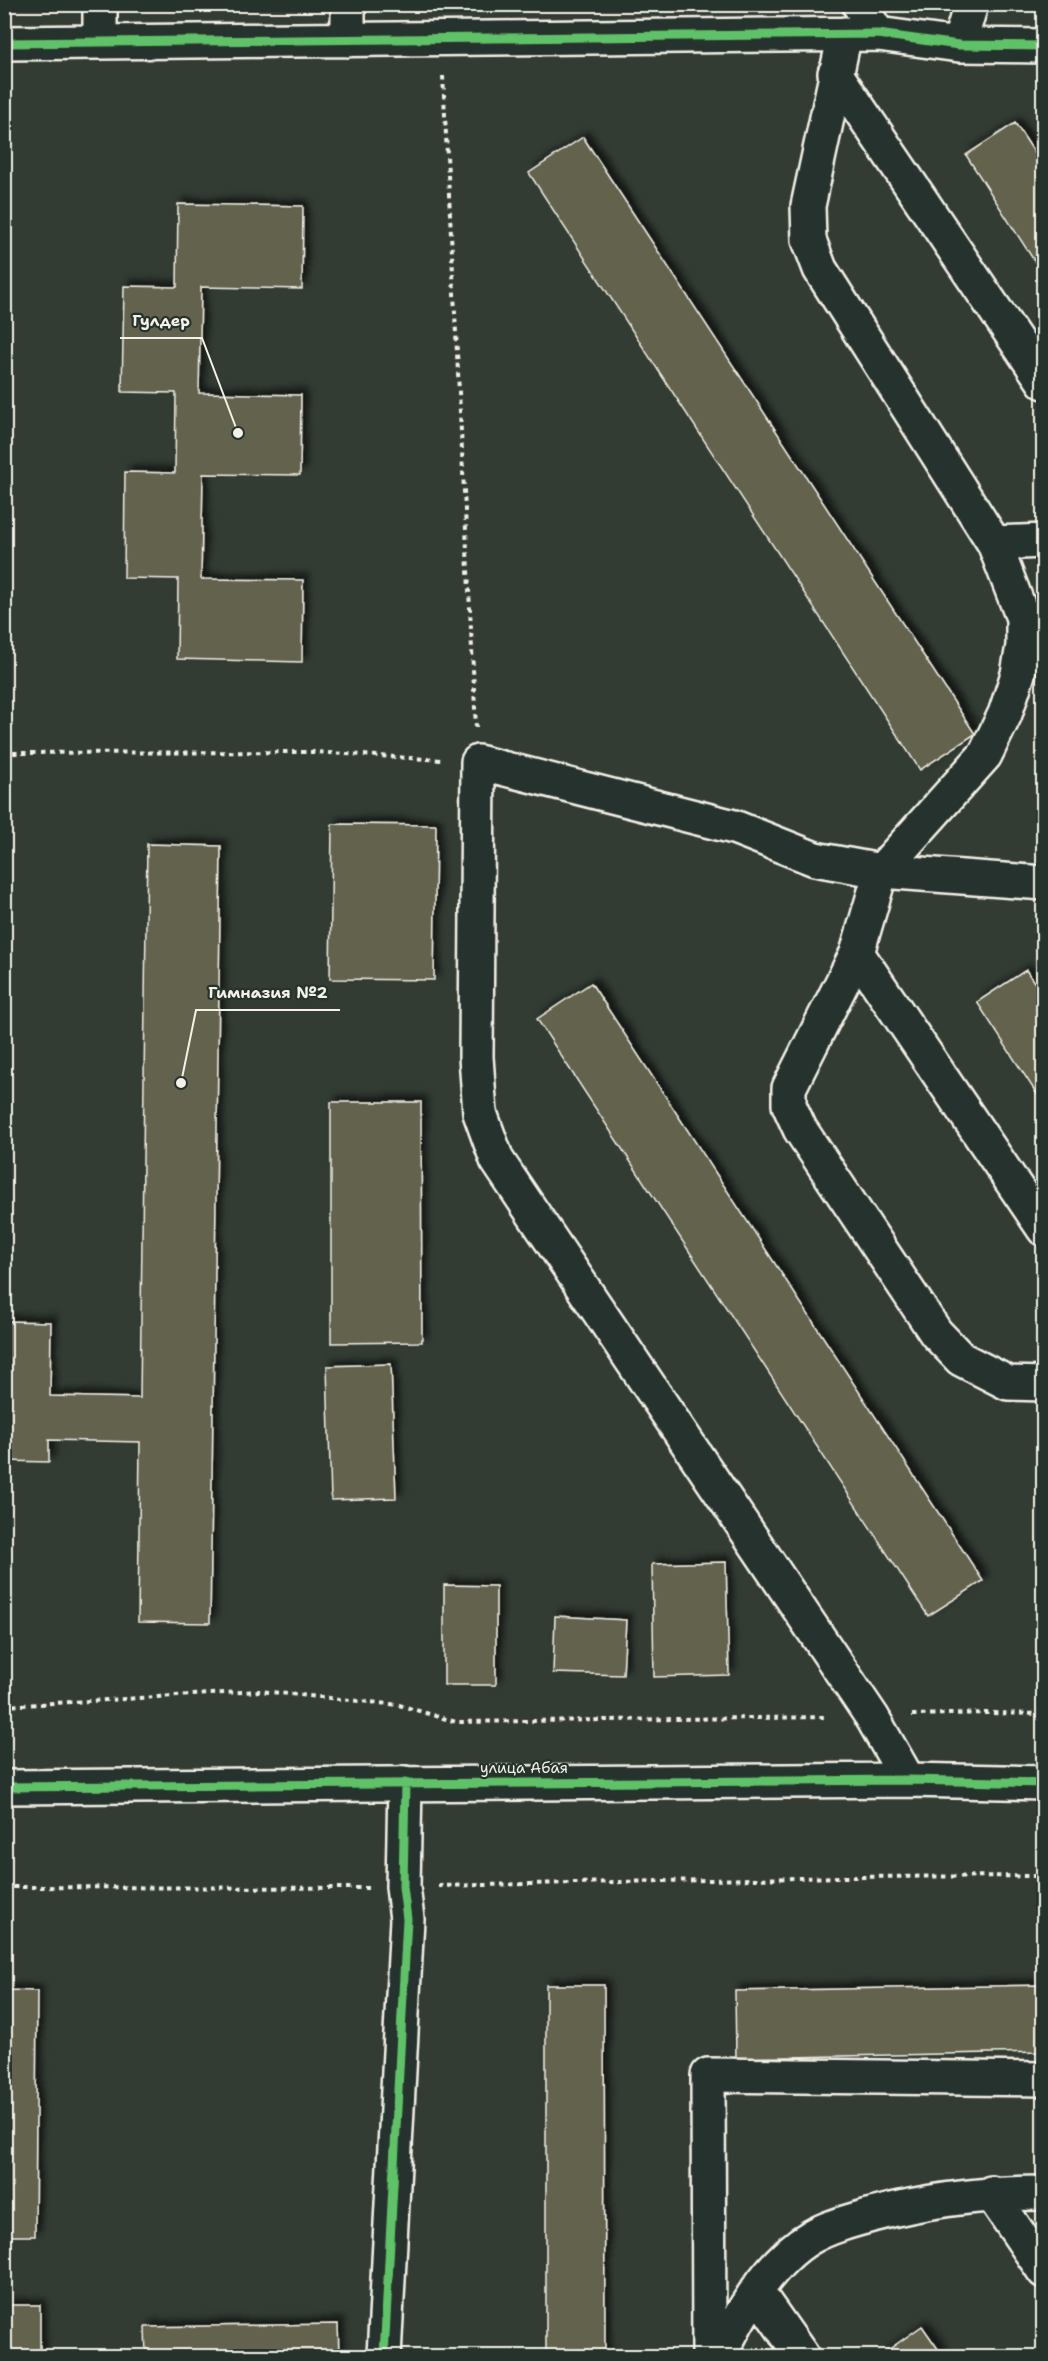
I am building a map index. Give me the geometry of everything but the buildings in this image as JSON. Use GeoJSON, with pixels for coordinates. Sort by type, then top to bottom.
{"type":"FeatureCollection","features":[{"type":"Feature","properties":{"kind":"street"},"geometry":{"type":"LineString","coordinates":[[100,4],[100,42]]}},
{"type":"Feature","properties":{"kind":"street"},"geometry":{"type":"LineString","coordinates":[[348,4],[348,40]]}},
{"type":"Feature","properties":{"kind":"street"},"geometry":{"type":"LineString","coordinates":[[859,4],[878,34]]}},
{"type":"Feature","properties":{"kind":"street"},"geometry":{"type":"LineString","coordinates":[[959,45],[971,4]]}},
{"type":"Feature","properties":{"kind":"street"},"geometry":{"type":"LineString","coordinates":[[845,34],[808,206],[809,240],[820,269],[994,543],[1023,618],[1021,655],[1005,714],[985,755],[881,871],[856,953],[789,1088],[789,1105],[800,1129],[936,1333],[961,1359],[1008,1383],[1044,1384]]}},
{"type":"Feature","properties":{"kind":"street"},"geometry":{"type":"LineString","coordinates":[[4,44],[878,34],[959,45],[1044,46]]}},
{"type":"Feature","properties":{"kind":"street"},"geometry":{"type":"LineString","coordinates":[[835,73],[1044,382]]}},
{"type":"Feature","properties":{"kind":"street"},"geometry":{"type":"LineString","coordinates":[[994,543],[1044,541]]}},
{"type":"Feature","properties":{"kind":"street"},"geometry":{"type":"LineString","coordinates":[[908,1780],[872,1717],[497,1160],[480,1113],[476,1057],[478,762],[734,827],[814,859],[881,871],[1044,883]]}},
{"type":"Feature","properties":{"kind":"street"},"geometry":{"type":"LineString","coordinates":[[856,953],[1044,1228]]}},
{"type":"Feature","properties":{"kind":"street","name":"улица Абая"},"geometry":{"type":"LineString","coordinates":[[4,1787],[908,1780],[1044,1783]]}},
{"type":"Feature","properties":{"kind":"street"},"geometry":{"type":"LineString","coordinates":[[384,2356],[407,1931],[403,1887],[405,1783]]}},
{"type":"Feature","properties":{"kind":"street"},"geometry":{"type":"LineString","coordinates":[[709,2356],[708,2075],[1044,2079]]}},
{"type":"Feature","properties":{"kind":"street"},"geometry":{"type":"LineString","coordinates":[[991,2193],[1044,2271]]}},
{"type":"Feature","properties":{"kind":"street"},"geometry":{"type":"LineString","coordinates":[[720,2356],[730,2334],[779,2263],[810,2238],[846,2222],[914,2204],[991,2193],[1044,2193]]}},
{"type":"Feature","properties":{"kind":"street"},"geometry":{"type":"LineString","coordinates":[[757,2292],[802,2356]]}},
{"type":"Feature","properties":{"kind":"path"},"geometry":{"type":"LineString","coordinates":[[4,753],[314,752],[478,762],[441,39]]}},
{"type":"Feature","properties":{"kind":"path"},"geometry":{"type":"LineString","coordinates":[[4,1706],[260,1691],[399,1706],[456,1722],[1044,1714]]}},
{"type":"Feature","properties":{"kind":"path"},"geometry":{"type":"LineString","coordinates":[[4,1887],[403,1887],[844,1877],[1044,1876]]}},
{"type":"Feature","properties":{"kind":"cycle path"},"geometry":{"type":"LineString","coordinates":[[4,43],[878,34],[959,45],[1044,46]]}},
{"type":"Feature","properties":{"kind":"cycle path"},"geometry":{"type":"LineString","coordinates":[[4,1787],[908,1780],[1044,1783]]}},
{"type":"Feature","properties":{"kind":"cycle path"},"geometry":{"type":"LineString","coordinates":[[384,2356],[407,1919],[403,1887],[405,1783]]}},
{"type":"Feature","properties":{"kind":"place","name":"Гулдер"},"geometry":{"type":"Point","coordinates":[238,433]}},
{"type":"Feature","properties":{"kind":"place","name":"Гимназия №2"},"geometry":{"type":"Point","coordinates":[181,1083]}}]}
